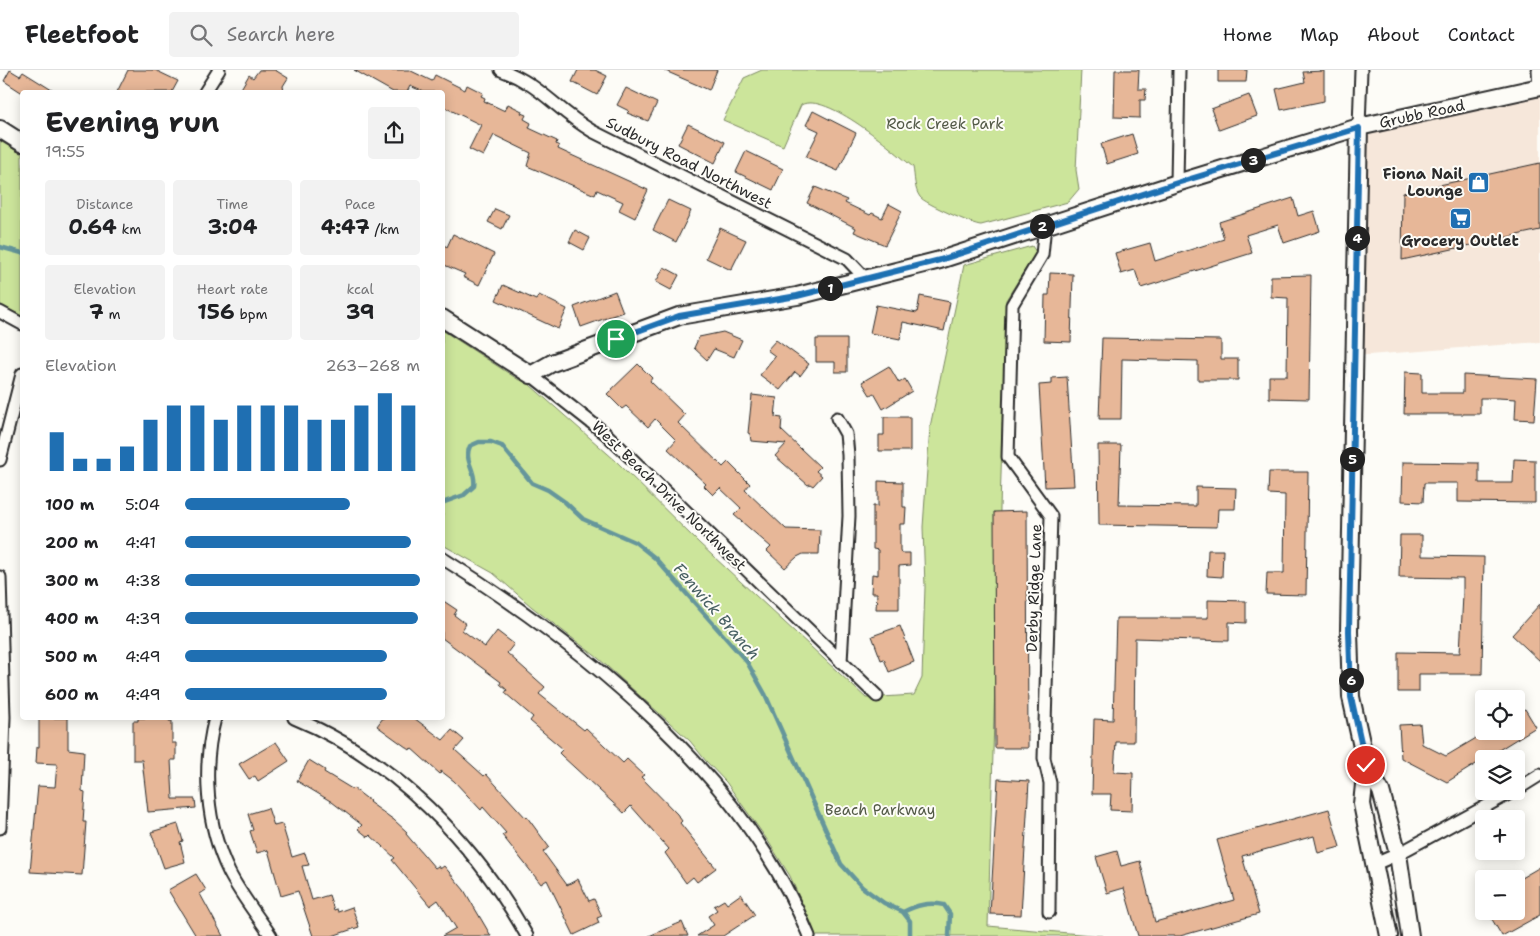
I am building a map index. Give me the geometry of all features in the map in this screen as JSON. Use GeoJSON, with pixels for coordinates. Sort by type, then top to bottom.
{"type":"FeatureCollection","features":[{"type":"Feature","properties":{"kind":"street"},"geometry":{"type":"LineString","coordinates":[[207,90],[219,70]]}},
{"type":"Feature","properties":{"kind":"street","name":"Sudbury Road Northwest"},"geometry":{"type":"LineString","coordinates":[[501,70],[532,84],[570,117],[592,131],[847,259],[866,279]]}},
{"type":"Feature","properties":{"kind":"street"},"geometry":{"type":"LineString","coordinates":[[1177,183],[1179,70]]}},
{"type":"Feature","properties":{"kind":"street"},"geometry":{"type":"LineString","coordinates":[[1361,70],[1349,631],[1351,697],[1366,765],[1381,791],[1398,854],[1410,936]]}},
{"type":"Feature","properties":{"kind":"street"},"geometry":{"type":"LineString","coordinates":[[1538,70],[1540,88]]}},
{"type":"Feature","properties":{"kind":"street","name":"Grubb Road"},"geometry":{"type":"LineString","coordinates":[[531,375],[552,363],[679,316],[797,296],[940,260],[1177,183],[1359,128],[1540,88]]}},
{"type":"Feature","properties":{"kind":"street"},"geometry":{"type":"LineString","coordinates":[[0,129],[20,141]]}},
{"type":"Feature","properties":{"kind":"street","name":"Derby Ridge Lane"},"geometry":{"type":"LineString","coordinates":[[1045,225],[1042,255],[1012,305],[1008,456],[1051,516],[1044,758],[1050,783],[1049,912]]}},
{"type":"Feature","properties":{"kind":"street"},"geometry":{"type":"LineString","coordinates":[[0,312],[20,323]]}},
{"type":"Feature","properties":{"kind":"street","name":"West Beach Drive Northwest"},"geometry":{"type":"LineString","coordinates":[[445,320],[531,375],[606,434],[877,696]]}},
{"type":"Feature","properties":{"kind":"street"},"geometry":{"type":"LineString","coordinates":[[0,460],[20,382]]}},
{"type":"Feature","properties":{"kind":"street"},"geometry":{"type":"LineString","coordinates":[[837,418],[846,434],[849,516],[841,662]]}},
{"type":"Feature","properties":{"kind":"street"},"geometry":{"type":"LineString","coordinates":[[445,560],[520,610],[581,657],[642,710],[693,760],[725,796],[762,847],[792,900],[809,936]]}},
{"type":"Feature","properties":{"kind":"street"},"geometry":{"type":"LineString","coordinates":[[0,577],[4,716],[0,828]]}},
{"type":"Feature","properties":{"kind":"street"},"geometry":{"type":"LineString","coordinates":[[215,720],[209,740],[208,770],[210,800],[217,840],[236,884],[271,936]]}},
{"type":"Feature","properties":{"kind":"street"},"geometry":{"type":"LineString","coordinates":[[298,720],[351,746],[418,799],[457,837],[481,866],[527,936]]}},
{"type":"Feature","properties":{"kind":"street"},"geometry":{"type":"LineString","coordinates":[[1366,765],[1362,804],[1389,936]]}},
{"type":"Feature","properties":{"kind":"street"},"geometry":{"type":"LineString","coordinates":[[1525,784],[1540,775]]}},
{"type":"Feature","properties":{"kind":"street"},"geometry":{"type":"LineString","coordinates":[[1375,864],[1398,854],[1497,800]]}},
{"type":"Feature","properties":{"kind":"shaded area"},"geometry":{"type":"Polygon","coordinates":[[[1540,83],[1540,342],[1355,356],[1359,127],[1540,83]]]}},
{"type":"Feature","properties":{"kind":"green space","name":"Rock Creek Park"},"geometry":{"type":"Polygon","coordinates":[[[762,70],[1081,70],[1076,170],[1079,189],[1068,202],[981,225],[976,224],[923,200],[917,190],[913,167],[859,125],[842,114],[826,107],[812,103],[801,105],[783,146],[723,120],[744,78],[762,70]]]}},
{"type":"Feature","properties":{"kind":"green space"},"geometry":{"type":"Polygon","coordinates":[[[0,141],[20,153],[20,318],[0,307],[0,141]]]}},
{"type":"Feature","properties":{"kind":"green space","name":"Beach Parkway"},"geometry":{"type":"Polygon","coordinates":[[[1032,246],[1036,252],[1006,300],[988,926],[1103,936],[816,936],[790,876],[768,841],[726,782],[690,741],[598,658],[532,607],[493,573],[445,546],[445,332],[519,380],[521,377],[616,461],[699,543],[866,698],[914,695],[922,678],[925,587],[923,527],[930,427],[964,265],[1032,246]]]}},
{"type":"Feature","properties":{"kind":"building"},"geometry":{"type":"Polygon","coordinates":[[[10,70],[20,76],[23,72],[52,90],[20,91],[4,81],[10,70]]]}},
{"type":"Feature","properties":{"kind":"building"},"geometry":{"type":"Polygon","coordinates":[[[128,70],[155,70],[178,81],[173,90],[118,90],[128,70]]]}},
{"type":"Feature","properties":{"kind":"building"},"geometry":{"type":"Polygon","coordinates":[[[259,70],[275,70],[288,78],[283,86],[284,90],[240,90],[249,75],[253,78],[259,70]]]}},
{"type":"Feature","properties":{"kind":"building"},"geometry":{"type":"Polygon","coordinates":[[[354,70],[409,70],[432,81],[435,75],[465,90],[467,85],[483,93],[481,96],[485,98],[484,101],[505,111],[508,104],[522,111],[521,113],[526,115],[524,119],[531,123],[529,128],[557,141],[558,149],[648,190],[635,218],[619,210],[623,202],[597,190],[595,195],[527,166],[531,153],[494,135],[483,156],[469,149],[481,125],[445,107],[445,90],[419,90],[410,86],[408,90],[389,90],[354,70]]]}},
{"type":"Feature","properties":{"kind":"building"},"geometry":{"type":"Polygon","coordinates":[[[578,70],[595,70],[607,76],[597,95],[572,82],[578,70]]]}},
{"type":"Feature","properties":{"kind":"building"},"geometry":{"type":"Polygon","coordinates":[[[663,70],[717,70],[709,90],[663,70]]]}},
{"type":"Feature","properties":{"kind":"building"},"geometry":{"type":"Polygon","coordinates":[[[1115,70],[1139,70],[1138,89],[1146,89],[1145,100],[1140,100],[1140,118],[1114,117],[1115,70]]]}},
{"type":"Feature","properties":{"kind":"building"},"geometry":{"type":"Polygon","coordinates":[[[1218,70],[1247,70],[1246,82],[1218,82],[1218,70]]]}},
{"type":"Feature","properties":{"kind":"building"},"geometry":{"type":"Polygon","coordinates":[[[1324,71],[1324,101],[1281,110],[1276,89],[1305,82],[1303,72],[1324,71]]]}},
{"type":"Feature","properties":{"kind":"building"},"geometry":{"type":"Polygon","coordinates":[[[626,88],[657,103],[648,121],[627,113],[629,111],[617,105],[626,88]]]}},
{"type":"Feature","properties":{"kind":"building"},"geometry":{"type":"Polygon","coordinates":[[[1249,95],[1257,116],[1219,130],[1211,109],[1249,95]]]}},
{"type":"Feature","properties":{"kind":"building"},"geometry":{"type":"Polygon","coordinates":[[[813,111],[856,133],[838,171],[806,157],[819,131],[806,125],[813,111]]]}},
{"type":"Feature","properties":{"kind":"building"},"geometry":{"type":"Polygon","coordinates":[[[688,124],[725,142],[715,163],[678,144],[688,124]]]}},
{"type":"Feature","properties":{"kind":"building"},"geometry":{"type":"Polygon","coordinates":[[[1132,134],[1138,154],[1107,164],[1101,144],[1132,134]]]}},
{"type":"Feature","properties":{"kind":"building"},"geometry":{"type":"Polygon","coordinates":[[[746,151],[783,169],[773,190],[736,172],[746,151]]]}},
{"type":"Feature","properties":{"kind":"building"},"geometry":{"type":"Polygon","coordinates":[[[1540,163],[1540,230],[1402,260],[1403,193],[1540,163]]]}},
{"type":"Feature","properties":{"kind":"building"},"geometry":{"type":"Polygon","coordinates":[[[815,187],[847,200],[845,203],[870,215],[872,213],[882,218],[889,204],[902,211],[885,245],[854,232],[856,228],[807,203],[815,187]]]}},
{"type":"Feature","properties":{"kind":"building"},"geometry":{"type":"Polygon","coordinates":[[[1293,198],[1298,216],[1314,211],[1320,231],[1284,243],[1278,225],[1246,235],[1252,253],[1141,288],[1135,270],[1121,274],[1115,253],[1150,243],[1155,261],[1224,239],[1219,222],[1293,198]]]}},
{"type":"Feature","properties":{"kind":"building"},"geometry":{"type":"Polygon","coordinates":[[[668,200],[691,211],[676,242],[653,230],[668,200]]]}},
{"type":"Feature","properties":{"kind":"building"},"geometry":{"type":"Polygon","coordinates":[[[495,209],[509,215],[502,229],[488,222],[495,209]]]}},
{"type":"Feature","properties":{"kind":"building"},"geometry":{"type":"Polygon","coordinates":[[[720,228],[746,240],[731,270],[706,258],[720,228]]]}},
{"type":"Feature","properties":{"kind":"building"},"geometry":{"type":"Polygon","coordinates":[[[575,230],[590,238],[584,250],[569,242],[575,230]]]}},
{"type":"Feature","properties":{"kind":"building"},"geometry":{"type":"Polygon","coordinates":[[[453,234],[494,254],[479,285],[463,277],[465,274],[445,265],[445,246],[447,247],[453,234]]]}},
{"type":"Feature","properties":{"kind":"building"},"geometry":{"type":"Polygon","coordinates":[[[664,267],[679,275],[671,290],[656,282],[664,267]]]}},
{"type":"Feature","properties":{"kind":"building"},"geometry":{"type":"Polygon","coordinates":[[[1050,273],[1073,274],[1071,342],[1044,341],[1045,295],[1049,295],[1050,273]]]}},
{"type":"Feature","properties":{"kind":"building"},"geometry":{"type":"Polygon","coordinates":[[[1311,275],[1309,399],[1269,398],[1269,376],[1287,376],[1288,298],[1271,297],[1271,276],[1311,275]]]}},
{"type":"Feature","properties":{"kind":"building"},"geometry":{"type":"Polygon","coordinates":[[[503,285],[536,300],[539,295],[567,309],[558,329],[496,300],[503,285]]]}},
{"type":"Feature","properties":{"kind":"building"},"geometry":{"type":"Polygon","coordinates":[[[615,291],[623,312],[581,327],[574,307],[615,291]]]}},
{"type":"Feature","properties":{"kind":"building"},"geometry":{"type":"Polygon","coordinates":[[[920,296],[950,302],[944,331],[903,322],[900,339],[870,333],[876,305],[917,313],[920,296]]]}},
{"type":"Feature","properties":{"kind":"building"},"geometry":{"type":"Polygon","coordinates":[[[723,332],[742,340],[734,357],[714,349],[707,360],[694,348],[699,337],[723,332]]]}},
{"type":"Feature","properties":{"kind":"building"},"geometry":{"type":"Polygon","coordinates":[[[1102,338],[1221,340],[1221,359],[1238,359],[1238,380],[1198,380],[1198,361],[1122,359],[1121,419],[1099,419],[1102,338]]]}},
{"type":"Feature","properties":{"kind":"building"},"geometry":{"type":"Polygon","coordinates":[[[816,339],[847,339],[847,372],[835,372],[835,362],[816,362],[816,339]]]}},
{"type":"Feature","properties":{"kind":"building"},"geometry":{"type":"Polygon","coordinates":[[[776,340],[809,364],[800,376],[795,372],[780,390],[760,375],[775,356],[767,350],[776,340]]]}},
{"type":"Feature","properties":{"kind":"building"},"geometry":{"type":"Polygon","coordinates":[[[638,364],[652,378],[650,381],[685,415],[678,423],[723,467],[728,462],[750,484],[745,490],[786,529],[820,530],[819,554],[803,554],[785,568],[767,551],[771,547],[734,515],[741,508],[720,488],[713,495],[704,486],[706,484],[668,449],[676,440],[655,419],[648,427],[626,406],[622,409],[607,394],[638,364]]]}},
{"type":"Feature","properties":{"kind":"building"},"geometry":{"type":"Polygon","coordinates":[[[889,366],[899,383],[905,379],[912,391],[883,409],[874,393],[870,395],[862,382],[889,366]]]}},
{"type":"Feature","properties":{"kind":"building"},"geometry":{"type":"Polygon","coordinates":[[[1405,372],[1422,373],[1422,393],[1463,393],[1463,375],[1537,379],[1534,420],[1515,419],[1516,399],[1498,398],[1480,398],[1480,414],[1404,414],[1405,372]]]}},
{"type":"Feature","properties":{"kind":"building"},"geometry":{"type":"Polygon","coordinates":[[[1067,377],[1074,486],[1045,487],[1039,385],[1052,384],[1052,378],[1067,377]]]}},
{"type":"Feature","properties":{"kind":"building"},"geometry":{"type":"Polygon","coordinates":[[[752,395],[777,398],[775,417],[782,418],[781,430],[820,467],[816,471],[822,476],[813,486],[808,485],[775,456],[786,444],[751,441],[750,434],[748,433],[752,395]]]}},
{"type":"Feature","properties":{"kind":"building"},"geometry":{"type":"Polygon","coordinates":[[[884,417],[910,417],[910,451],[879,451],[879,435],[884,435],[884,417]]]}},
{"type":"Feature","properties":{"kind":"building"},"geometry":{"type":"Polygon","coordinates":[[[1098,445],[1121,445],[1119,505],[1196,506],[1196,487],[1236,488],[1235,509],[1218,509],[1217,527],[1099,525],[1098,445]]]}},
{"type":"Feature","properties":{"kind":"building"},"geometry":{"type":"Polygon","coordinates":[[[1514,459],[1535,460],[1535,503],[1458,502],[1458,483],[1424,483],[1423,502],[1402,501],[1403,462],[1479,463],[1479,483],[1513,483],[1514,459]]]}},
{"type":"Feature","properties":{"kind":"building"},"geometry":{"type":"Polygon","coordinates":[[[1269,472],[1308,472],[1306,595],[1266,594],[1267,573],[1284,573],[1285,495],[1268,494],[1269,472]]]}},
{"type":"Feature","properties":{"kind":"building"},"geometry":{"type":"Polygon","coordinates":[[[878,481],[903,482],[903,507],[906,507],[905,524],[900,524],[900,550],[901,553],[910,553],[910,565],[899,566],[899,609],[876,609],[877,593],[871,593],[872,574],[878,575],[878,550],[873,549],[873,506],[878,506],[878,481]]]}},
{"type":"Feature","properties":{"kind":"building"},"geometry":{"type":"Polygon","coordinates":[[[1027,511],[1028,748],[995,748],[994,512],[1027,511]]]}},
{"type":"Feature","properties":{"kind":"building"},"geometry":{"type":"Polygon","coordinates":[[[1400,535],[1422,535],[1422,556],[1484,557],[1482,674],[1419,674],[1419,692],[1398,692],[1398,652],[1460,653],[1463,595],[1463,578],[1399,577],[1400,535]]]}},
{"type":"Feature","properties":{"kind":"building"},"geometry":{"type":"Polygon","coordinates":[[[1208,550],[1223,550],[1222,577],[1207,576],[1208,550]]]}},
{"type":"Feature","properties":{"kind":"building"},"geometry":{"type":"Polygon","coordinates":[[[1208,600],[1246,601],[1246,623],[1229,622],[1229,641],[1135,638],[1134,742],[1116,742],[1114,772],[1133,773],[1132,811],[1110,810],[1111,794],[1092,794],[1094,719],[1113,720],[1116,618],[1208,618],[1208,600]]]}},
{"type":"Feature","properties":{"kind":"building"},"geometry":{"type":"Polygon","coordinates":[[[445,602],[457,610],[454,615],[466,624],[462,630],[485,647],[497,631],[514,644],[507,653],[545,687],[539,694],[584,730],[586,728],[623,763],[627,759],[644,775],[641,777],[677,814],[682,821],[680,823],[716,868],[697,882],[693,877],[686,883],[665,853],[669,849],[631,806],[624,813],[559,753],[563,749],[530,721],[533,717],[505,693],[507,690],[500,684],[501,682],[445,640],[445,602]]]}},
{"type":"Feature","properties":{"kind":"building"},"geometry":{"type":"Polygon","coordinates":[[[1540,604],[1540,661],[1512,635],[1540,604]]]}},
{"type":"Feature","properties":{"kind":"building"},"geometry":{"type":"Polygon","coordinates":[[[900,626],[914,662],[889,672],[884,659],[881,660],[872,636],[900,626]]]}},
{"type":"Feature","properties":{"kind":"building"},"geometry":{"type":"Polygon","coordinates":[[[1525,709],[1536,727],[1525,734],[1525,709]]]}},
{"type":"Feature","properties":{"kind":"building"},"geometry":{"type":"Polygon","coordinates":[[[39,720],[68,720],[68,749],[84,751],[82,791],[85,792],[83,822],[86,822],[82,875],[30,872],[38,786],[55,787],[57,764],[36,763],[37,747],[39,747],[39,720]]]}},
{"type":"Feature","properties":{"kind":"building"},"geometry":{"type":"Polygon","coordinates":[[[382,720],[417,720],[443,740],[452,730],[464,740],[455,750],[484,776],[486,774],[527,817],[549,847],[543,852],[567,885],[578,879],[589,901],[594,899],[602,916],[597,918],[599,923],[574,935],[547,880],[541,884],[502,835],[506,833],[483,807],[481,810],[454,781],[441,771],[440,774],[411,748],[410,750],[377,726],[382,720]]]}},
{"type":"Feature","properties":{"kind":"building"},"geometry":{"type":"Polygon","coordinates":[[[133,721],[172,721],[172,743],[176,743],[176,760],[171,760],[173,799],[195,799],[196,808],[148,812],[142,760],[133,760],[133,721]]]}},
{"type":"Feature","properties":{"kind":"building"},"geometry":{"type":"Polygon","coordinates":[[[1420,724],[1422,744],[1446,756],[1475,739],[1515,740],[1499,750],[1475,750],[1475,765],[1447,782],[1401,758],[1399,725],[1420,724]]]}},
{"type":"Feature","properties":{"kind":"building"},"geometry":{"type":"Polygon","coordinates":[[[276,742],[289,761],[258,781],[255,776],[249,779],[239,764],[276,742]]]}},
{"type":"Feature","properties":{"kind":"building"},"geometry":{"type":"Polygon","coordinates":[[[309,760],[325,770],[324,772],[353,788],[394,820],[407,832],[406,834],[435,868],[438,866],[440,869],[444,866],[464,890],[491,936],[442,936],[456,928],[438,900],[430,906],[392,860],[395,858],[370,835],[368,837],[358,829],[362,825],[332,802],[297,781],[309,760]]]}},
{"type":"Feature","properties":{"kind":"building"},"geometry":{"type":"Polygon","coordinates":[[[998,779],[1029,781],[1021,915],[990,914],[998,779]]]}},
{"type":"Feature","properties":{"kind":"building"},"geometry":{"type":"Polygon","coordinates":[[[268,808],[274,826],[282,824],[292,857],[305,853],[309,865],[302,866],[312,900],[329,895],[334,910],[337,909],[338,912],[352,907],[359,927],[332,936],[313,936],[298,891],[281,896],[268,850],[257,853],[250,831],[253,830],[248,814],[268,808]]]}},
{"type":"Feature","properties":{"kind":"building"},"geometry":{"type":"Polygon","coordinates":[[[1329,809],[1340,847],[1318,853],[1314,836],[1242,856],[1259,914],[1180,936],[1138,936],[1124,888],[1107,893],[1096,857],[1117,851],[1121,866],[1140,861],[1155,922],[1234,900],[1217,840],[1329,809]]]}},
{"type":"Feature","properties":{"kind":"building"},"geometry":{"type":"Polygon","coordinates":[[[178,824],[183,841],[180,842],[185,862],[164,868],[151,832],[178,824]]]}},
{"type":"Feature","properties":{"kind":"building"},"geometry":{"type":"Polygon","coordinates":[[[1540,867],[1540,915],[1502,936],[1492,920],[1525,920],[1525,876],[1540,867]]]}},
{"type":"Feature","properties":{"kind":"building"},"geometry":{"type":"Polygon","coordinates":[[[196,874],[206,890],[200,894],[223,936],[196,936],[168,890],[196,874]]]}},
{"type":"Feature","properties":{"kind":"building"},"geometry":{"type":"Polygon","coordinates":[[[741,894],[755,915],[723,936],[697,936],[714,925],[708,916],[717,910],[714,906],[724,900],[727,904],[741,894]]]}},
{"type":"Feature","properties":{"kind":"building"},"geometry":{"type":"Polygon","coordinates":[[[682,922],[688,936],[649,936],[682,922]]]}},
{"type":"Feature","properties":{"kind":"waterway","name":"Fenwick Branch"},"geometry":{"type":"LineString","coordinates":[[0,247],[20,252]]}},
{"type":"Feature","properties":{"kind":"waterway","name":"Fenwick Branch"},"geometry":{"type":"LineString","coordinates":[[445,502],[464,495],[474,486],[474,476],[468,456],[470,446],[479,442],[491,442],[502,446],[532,483],[548,490],[565,502],[583,519],[635,542],[655,558],[747,662],[765,694],[841,864],[862,887],[884,903],[903,912],[910,921],[910,936]]}},
{"type":"Feature","properties":{"kind":"waterway"},"geometry":{"type":"LineString","coordinates":[[903,912],[923,905],[944,905],[950,914],[949,936]]}},
{"type":"Feature","properties":{"kind":"place","name":"Fiona Nail Lounge"},"geometry":{"type":"Point","coordinates":[1479,183]}},
{"type":"Feature","properties":{"kind":"place","name":"Grocery Outlet"},"geometry":{"type":"Point","coordinates":[1460,218]}},
{"type":"Feature","properties":{"kind":"route"},"geometry":{"type":"LineString","coordinates":[[616,339],[679,316],[797,296],[940,260],[1177,183],[1359,128],[1349,631],[1351,697],[1366,765]]}}]}
